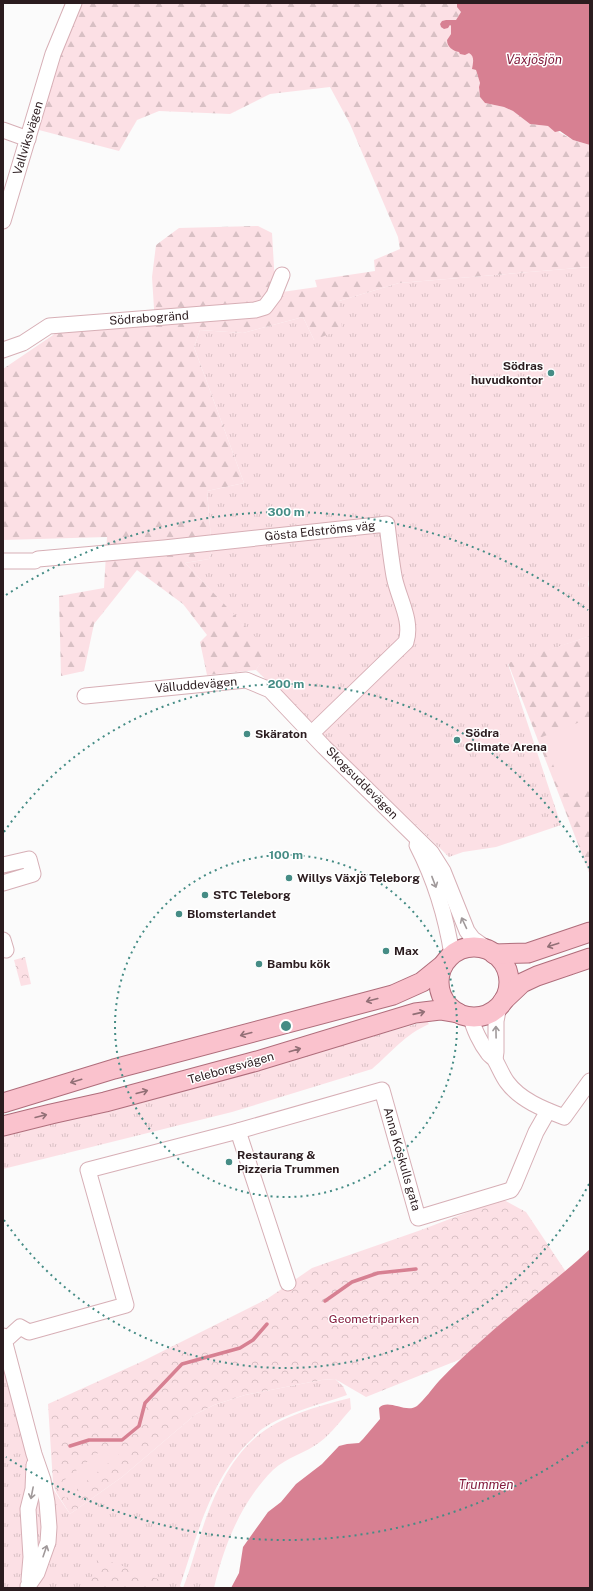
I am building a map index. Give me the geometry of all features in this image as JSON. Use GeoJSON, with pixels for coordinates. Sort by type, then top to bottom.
{"type":"FeatureCollection","features":[{"type":"Feature","properties":{"kind":"main road"},"geometry":{"type":"LineString","coordinates":[[3,1103],[114,1069],[393,995],[422,982],[448,960],[468,948],[479,948],[492,952],[528,953],[590,932]]}},
{"type":"Feature","properties":{"kind":"main road"},"geometry":{"type":"LineString","coordinates":[[492,952],[502,962],[507,972],[508,990],[501,1003]]}},
{"type":"Feature","properties":{"kind":"main road"},"geometry":{"type":"LineString","coordinates":[[448,960],[439,979],[440,993],[447,1005],[465,1015],[477,1017],[489,1013],[522,983],[537,976],[590,958]]}},
{"type":"Feature","properties":{"kind":"main road","name":"Teleborgsvägen"},"geometry":{"type":"LineString","coordinates":[[3,1126],[105,1102],[241,1065],[415,1013],[432,1010],[465,1015]]}},
{"type":"Feature","properties":{"kind":"street","name":"Vallviksvägen"},"geometry":{"type":"LineString","coordinates":[[3,221],[53,54],[64,3]]}},
{"type":"Feature","properties":{"kind":"street","name":"Vallviksvägen"},"geometry":{"type":"LineString","coordinates":[[53,54],[74,3]]}},
{"type":"Feature","properties":{"kind":"street"},"geometry":{"type":"LineString","coordinates":[[3,130],[28,139]]}},
{"type":"Feature","properties":{"kind":"street","name":"Södrabogränd"},"geometry":{"type":"LineString","coordinates":[[3,350],[23,343],[49,326],[255,310],[265,306],[274,295],[282,275]]}},
{"type":"Feature","properties":{"kind":"street","name":"Gösta Edströms väg"},"geometry":{"type":"LineString","coordinates":[[3,560],[35,561],[38,559],[164,548],[387,524],[394,577],[406,614],[408,634],[406,642],[312,733]]}},
{"type":"Feature","properties":{"kind":"street","name":"Välluddevägen"},"geometry":{"type":"LineString","coordinates":[[85,696],[246,680],[270,690],[312,733]]}},
{"type":"Feature","properties":{"kind":"street","name":"Skogsuddevägen"},"geometry":{"type":"LineString","coordinates":[[312,733],[412,834],[432,852],[439,864],[468,931],[478,943],[492,952]]}},
{"type":"Feature","properties":{"kind":"street","name":"Skogsuddevägen"},"geometry":{"type":"LineString","coordinates":[[412,834],[430,871],[445,916],[448,960]]}},
{"type":"Feature","properties":{"kind":"street"},"geometry":{"type":"LineString","coordinates":[[3,865],[29,859],[33,874],[3,883]]}},
{"type":"Feature","properties":{"kind":"street"},"geometry":{"type":"LineString","coordinates":[[495,1059],[496,1021],[501,1003]]}},
{"type":"Feature","properties":{"kind":"street"},"geometry":{"type":"LineString","coordinates":[[465,1015],[472,1024],[488,1053],[495,1059],[500,1072],[515,1091],[535,1105],[564,1117],[590,1080]]}},
{"type":"Feature","properties":{"kind":"street","name":"Anna Koskulls gata"},"geometry":{"type":"LineString","coordinates":[[3,1338],[9,1338],[20,1327],[29,1332],[126,1305],[88,1170],[238,1131],[382,1090],[418,1218],[511,1190],[536,1132],[548,1111]]}},
{"type":"Feature","properties":{"kind":"street"},"geometry":{"type":"LineString","coordinates":[[238,1131],[288,1283]]}},
{"type":"Feature","properties":{"kind":"street"},"geometry":{"type":"LineString","coordinates":[[3,1338],[34,1454],[43,1480],[49,1527],[48,1542],[44,1555],[37,1572],[28,1587]]}},
{"type":"Feature","properties":{"kind":"street"},"geometry":{"type":"LineString","coordinates":[[28,1587],[31,1557],[28,1510],[33,1489],[34,1454]]}},
{"type":"Feature","properties":{"kind":"green space"},"geometry":{"type":"Polygon","coordinates":[[[79,3],[457,3],[461,12],[456,20],[440,24],[441,27],[451,26],[451,34],[447,40],[449,46],[457,51],[471,53],[473,57],[472,69],[476,70],[480,83],[480,97],[485,103],[504,107],[513,111],[530,124],[548,126],[573,140],[590,145],[590,267],[399,283],[339,301],[342,329],[314,340],[303,317],[243,333],[200,330],[194,347],[244,483],[207,491],[212,551],[209,559],[185,563],[269,651],[256,670],[207,675],[200,642],[207,635],[183,604],[137,570],[94,624],[84,671],[61,676],[59,596],[104,588],[107,537],[3,540],[3,369],[56,333],[155,324],[152,277],[156,245],[179,228],[258,226],[272,233],[275,284],[282,292],[317,287],[315,280],[375,271],[374,260],[400,249],[398,237],[350,124],[330,87],[270,94],[230,114],[159,111],[137,120],[119,151],[39,130],[49,91],[79,3]]]}},
{"type":"Feature","properties":{"kind":"green space"},"geometry":{"type":"Polygon","coordinates":[[[590,267],[590,574],[588,584],[590,592],[590,636],[508,664],[561,825],[496,847],[463,852],[449,857],[256,670],[268,651],[185,563],[209,559],[212,551],[207,491],[244,483],[194,347],[200,330],[243,333],[303,317],[314,340],[339,301],[399,283],[590,267]]]}},
{"type":"Feature","properties":{"kind":"green space"},"geometry":{"type":"Polygon","coordinates":[[[590,636],[590,875],[508,663],[590,636]]]}},
{"type":"Feature","properties":{"kind":"green space"},"geometry":{"type":"Polygon","coordinates":[[[590,718],[590,784],[565,794],[542,737],[590,718]]]}},
{"type":"Feature","properties":{"kind":"green space"},"geometry":{"type":"Polygon","coordinates":[[[25,957],[31,984],[21,986],[14,960],[25,957]]]}},
{"type":"Feature","properties":{"kind":"green space"},"geometry":{"type":"Polygon","coordinates":[[[427,1021],[429,1024],[412,1033],[372,1069],[232,1112],[3,1169],[3,1134],[114,1110],[427,1021]]]}},
{"type":"Feature","properties":{"kind":"green space","name":"Geometriparken"},"geometry":{"type":"Polygon","coordinates":[[[502,1199],[526,1212],[566,1272],[482,1340],[461,1359],[366,1397],[335,1379],[321,1380],[245,1395],[214,1405],[196,1414],[122,1477],[70,1514],[56,1492],[53,1483],[48,1404],[143,1361],[267,1299],[312,1268],[421,1230],[502,1199]]]}},
{"type":"Feature","properties":{"kind":"green space"},"geometry":{"type":"Polygon","coordinates":[[[3,1367],[28,1452],[70,1514],[122,1477],[196,1414],[214,1405],[245,1395],[321,1380],[335,1379],[343,1386],[347,1395],[303,1409],[272,1423],[259,1431],[237,1455],[215,1489],[199,1527],[180,1586],[183,1588],[3,1588],[3,1367]]]}},
{"type":"Feature","properties":{"kind":"green space"},"geometry":{"type":"Polygon","coordinates":[[[350,1398],[351,1409],[328,1435],[315,1446],[290,1458],[278,1466],[262,1482],[243,1510],[235,1525],[223,1556],[214,1588],[183,1588],[212,1503],[223,1479],[237,1457],[255,1438],[276,1424],[313,1408],[350,1398]]]}},
{"type":"Feature","properties":{"kind":"green space"},"geometry":{"type":"Polygon","coordinates":[[[103,1449],[124,1450],[65,1499],[62,1482],[103,1449]]]}},
{"type":"Feature","properties":{"kind":"green space"},"geometry":{"type":"Polygon","coordinates":[[[98,1557],[158,1579],[165,1588],[88,1588],[98,1557]]]}},
{"type":"Feature","properties":{"kind":"water","name":"Växjösjön"},"geometry":{"type":"Polygon","coordinates":[[[457,3],[590,3],[590,145],[573,140],[560,131],[555,132],[548,126],[530,124],[513,111],[504,107],[485,103],[480,97],[480,83],[476,70],[472,69],[473,60],[471,54],[460,54],[451,48],[448,45],[447,40],[451,34],[451,26],[450,25],[448,28],[444,29],[440,24],[442,21],[446,20],[456,20],[461,12],[457,7],[457,3]]]}},
{"type":"Feature","properties":{"kind":"water","name":"Trummen"},"geometry":{"type":"Polygon","coordinates":[[[590,1249],[590,1588],[231,1588],[239,1573],[243,1547],[268,1512],[281,1502],[296,1484],[322,1464],[339,1446],[359,1443],[380,1419],[379,1408],[383,1405],[408,1408],[417,1406],[439,1381],[470,1351],[590,1249]]]}},
{"type":"Feature","properties":{"kind":"waterway"},"geometry":{"type":"LineString","coordinates":[[325,1301],[352,1282],[378,1273],[416,1269]]}},
{"type":"Feature","properties":{"kind":"waterway"},"geometry":{"type":"LineString","coordinates":[[70,1446],[89,1440],[122,1440],[139,1426],[145,1403],[182,1364],[240,1348],[253,1340],[267,1324]]}},
{"type":"Feature","properties":{"kind":"place","name":"Södras huvudkontor"},"geometry":{"type":"Point","coordinates":[551,373]}},
{"type":"Feature","properties":{"kind":"place","name":"Skäraton"},"geometry":{"type":"Point","coordinates":[247,734]}},
{"type":"Feature","properties":{"kind":"place","name":"Södra Climate Arena"},"geometry":{"type":"Point","coordinates":[457,740]}},
{"type":"Feature","properties":{"kind":"place","name":"Willys Växjö Teleborg"},"geometry":{"type":"Point","coordinates":[289,878]}},
{"type":"Feature","properties":{"kind":"place","name":"STC Teleborg"},"geometry":{"type":"Point","coordinates":[205,895]}},
{"type":"Feature","properties":{"kind":"place","name":"Blomsterlandet"},"geometry":{"type":"Point","coordinates":[179,914]}},
{"type":"Feature","properties":{"kind":"place","name":"Max"},"geometry":{"type":"Point","coordinates":[386,951]}},
{"type":"Feature","properties":{"kind":"place","name":"Bambu kök"},"geometry":{"type":"Point","coordinates":[259,964]}},
{"type":"Feature","properties":{"kind":"place","name":"Restaurang & Pizzeria Trummen"},"geometry":{"type":"Point","coordinates":[229,1162]}}]}
